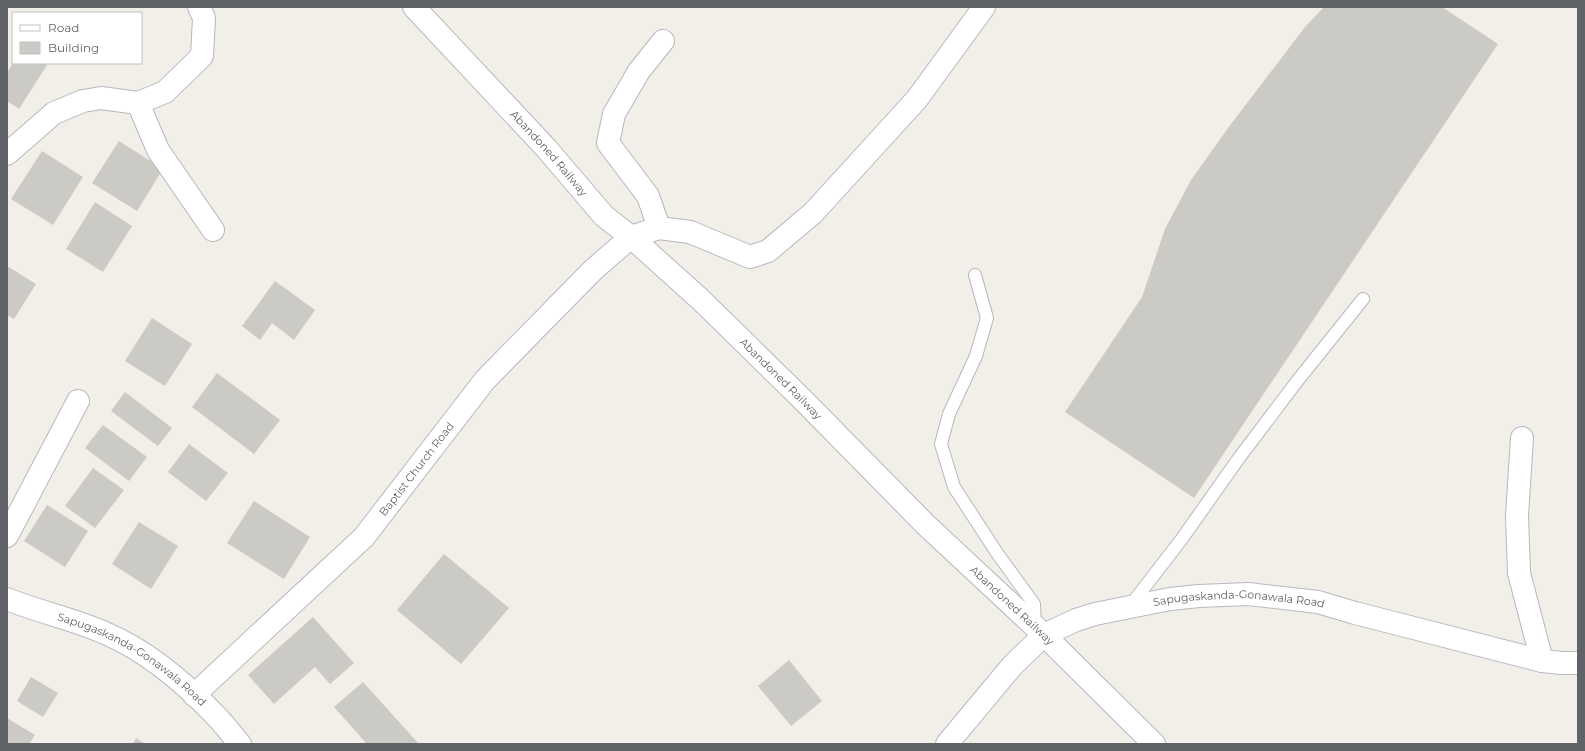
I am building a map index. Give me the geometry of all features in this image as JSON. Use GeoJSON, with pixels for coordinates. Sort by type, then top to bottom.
{"type":"FeatureCollection","features":[{"type":"Feature","properties":{"kind":"street"},"geometry":{"type":"LineString","coordinates":[[7,154],[54,113],[83,101],[101,98],[138,103],[165,92],[202,56],[204,18],[199,7]]}},
{"type":"Feature","properties":{"kind":"street","name":"Abandoned Railway"},"geometry":{"type":"LineString","coordinates":[[414,7],[546,148],[604,216],[631,237],[701,300],[804,401],[926,525],[1040,631],[1154,744]]}},
{"type":"Feature","properties":{"kind":"street"},"geometry":{"type":"LineString","coordinates":[[631,237],[659,228],[690,232],[750,257],[768,251],[813,213],[917,99],[984,7]]}},
{"type":"Feature","properties":{"kind":"street"},"geometry":{"type":"LineString","coordinates":[[659,228],[648,196],[608,143],[614,114],[639,71],[663,41]]}},
{"type":"Feature","properties":{"kind":"street"},"geometry":{"type":"LineString","coordinates":[[138,103],[158,150],[213,230]]}},
{"type":"Feature","properties":{"kind":"street","name":"Baptist Church Road"},"geometry":{"type":"LineString","coordinates":[[194,695],[364,537],[485,380],[593,270],[631,237]]}},
{"type":"Feature","properties":{"kind":"street"},"geometry":{"type":"LineString","coordinates":[[7,536],[78,401]]}},
{"type":"Feature","properties":{"kind":"street"},"geometry":{"type":"LineString","coordinates":[[1522,438],[1517,516],[1519,573],[1542,661]]}},
{"type":"Feature","properties":{"kind":"street","name":"Sapugaskanda-Gonawala Road"},"geometry":{"type":"LineString","coordinates":[[947,744],[1040,631],[1095,614],[1170,599],[1248,594],[1318,602],[1355,613],[1542,661],[1562,664],[1578,663]]}},
{"type":"Feature","properties":{"kind":"street","name":"Sapugaskanda-Gonawala Road"},"geometry":{"type":"LineString","coordinates":[[7,599],[19,604],[62,616],[106,633],[129,645],[152,660],[194,695],[216,716],[240,744]]}},
{"type":"Feature","properties":{"kind":"lane"},"geometry":{"type":"LineString","coordinates":[[975,274],[987,318],[976,356],[949,414],[941,444],[954,487],[997,553],[1034,604],[1040,631]]}},
{"type":"Feature","properties":{"kind":"lane"},"geometry":{"type":"LineString","coordinates":[[1128,608],[1181,540],[1243,452],[1363,299]]}},
{"type":"Feature","properties":{"kind":"building"},"geometry":{"type":"Polygon","coordinates":[[[1324,7],[1442,7],[1498,44],[1194,498],[1065,412],[1142,297],[1165,229],[1191,180],[1231,124],[1305,27],[1324,7]]]}},
{"type":"Feature","properties":{"kind":"building"},"geometry":{"type":"Polygon","coordinates":[[[12,64],[47,65],[19,109],[7,101],[7,73],[12,64]]]}},
{"type":"Feature","properties":{"kind":"building"},"geometry":{"type":"Polygon","coordinates":[[[119,141],[163,169],[137,211],[92,183],[119,141]]]}},
{"type":"Feature","properties":{"kind":"building"},"geometry":{"type":"Polygon","coordinates":[[[42,151],[83,177],[53,225],[11,199],[42,151]]]}},
{"type":"Feature","properties":{"kind":"building"},"geometry":{"type":"Polygon","coordinates":[[[95,202],[132,226],[103,272],[66,249],[95,202]]]}},
{"type":"Feature","properties":{"kind":"building"},"geometry":{"type":"Polygon","coordinates":[[[7,266],[36,284],[14,319],[7,315],[7,266]]]}},
{"type":"Feature","properties":{"kind":"building"},"geometry":{"type":"Polygon","coordinates":[[[275,281],[315,310],[294,340],[272,323],[260,340],[242,326],[275,281]]]}},
{"type":"Feature","properties":{"kind":"building"},"geometry":{"type":"Polygon","coordinates":[[[152,318],[192,344],[165,386],[125,361],[152,318]]]}},
{"type":"Feature","properties":{"kind":"building"},"geometry":{"type":"Polygon","coordinates":[[[217,373],[280,420],[254,454],[192,407],[217,373]]]}},
{"type":"Feature","properties":{"kind":"building"},"geometry":{"type":"Polygon","coordinates":[[[125,392],[172,428],[158,446],[111,411],[125,392]]]}},
{"type":"Feature","properties":{"kind":"building"},"geometry":{"type":"Polygon","coordinates":[[[103,425],[147,457],[129,481],[85,448],[103,425]]]}},
{"type":"Feature","properties":{"kind":"building"},"geometry":{"type":"Polygon","coordinates":[[[189,444],[228,473],[206,501],[168,472],[189,444]]]}},
{"type":"Feature","properties":{"kind":"building"},"geometry":{"type":"Polygon","coordinates":[[[93,468],[124,490],[95,528],[65,506],[93,468]]]}},
{"type":"Feature","properties":{"kind":"building"},"geometry":{"type":"Polygon","coordinates":[[[254,501],[310,537],[284,579],[227,543],[254,501]]]}},
{"type":"Feature","properties":{"kind":"building"},"geometry":{"type":"Polygon","coordinates":[[[47,505],[88,531],[65,567],[24,541],[47,505]]]}},
{"type":"Feature","properties":{"kind":"building"},"geometry":{"type":"Polygon","coordinates":[[[139,522],[178,546],[151,589],[112,564],[139,522]]]}},
{"type":"Feature","properties":{"kind":"building"},"geometry":{"type":"Polygon","coordinates":[[[444,554],[509,608],[461,664],[397,610],[444,554]]]}},
{"type":"Feature","properties":{"kind":"building"},"geometry":{"type":"Polygon","coordinates":[[[313,617],[354,663],[330,684],[315,667],[274,704],[248,675],[313,617]]]}},
{"type":"Feature","properties":{"kind":"building"},"geometry":{"type":"Polygon","coordinates":[[[789,660],[822,701],[791,726],[758,686],[789,660]]]}},
{"type":"Feature","properties":{"kind":"building"},"geometry":{"type":"Polygon","coordinates":[[[31,677],[58,693],[43,717],[17,701],[31,677]]]}},
{"type":"Feature","properties":{"kind":"building"},"geometry":{"type":"Polygon","coordinates":[[[363,682],[419,744],[367,744],[334,707],[363,682]]]}},
{"type":"Feature","properties":{"kind":"building"},"geometry":{"type":"Polygon","coordinates":[[[7,718],[35,735],[29,744],[7,744],[7,718]]]}},
{"type":"Feature","properties":{"kind":"building"},"geometry":{"type":"Polygon","coordinates":[[[136,738],[145,744],[133,744],[136,738]]]}}]}
